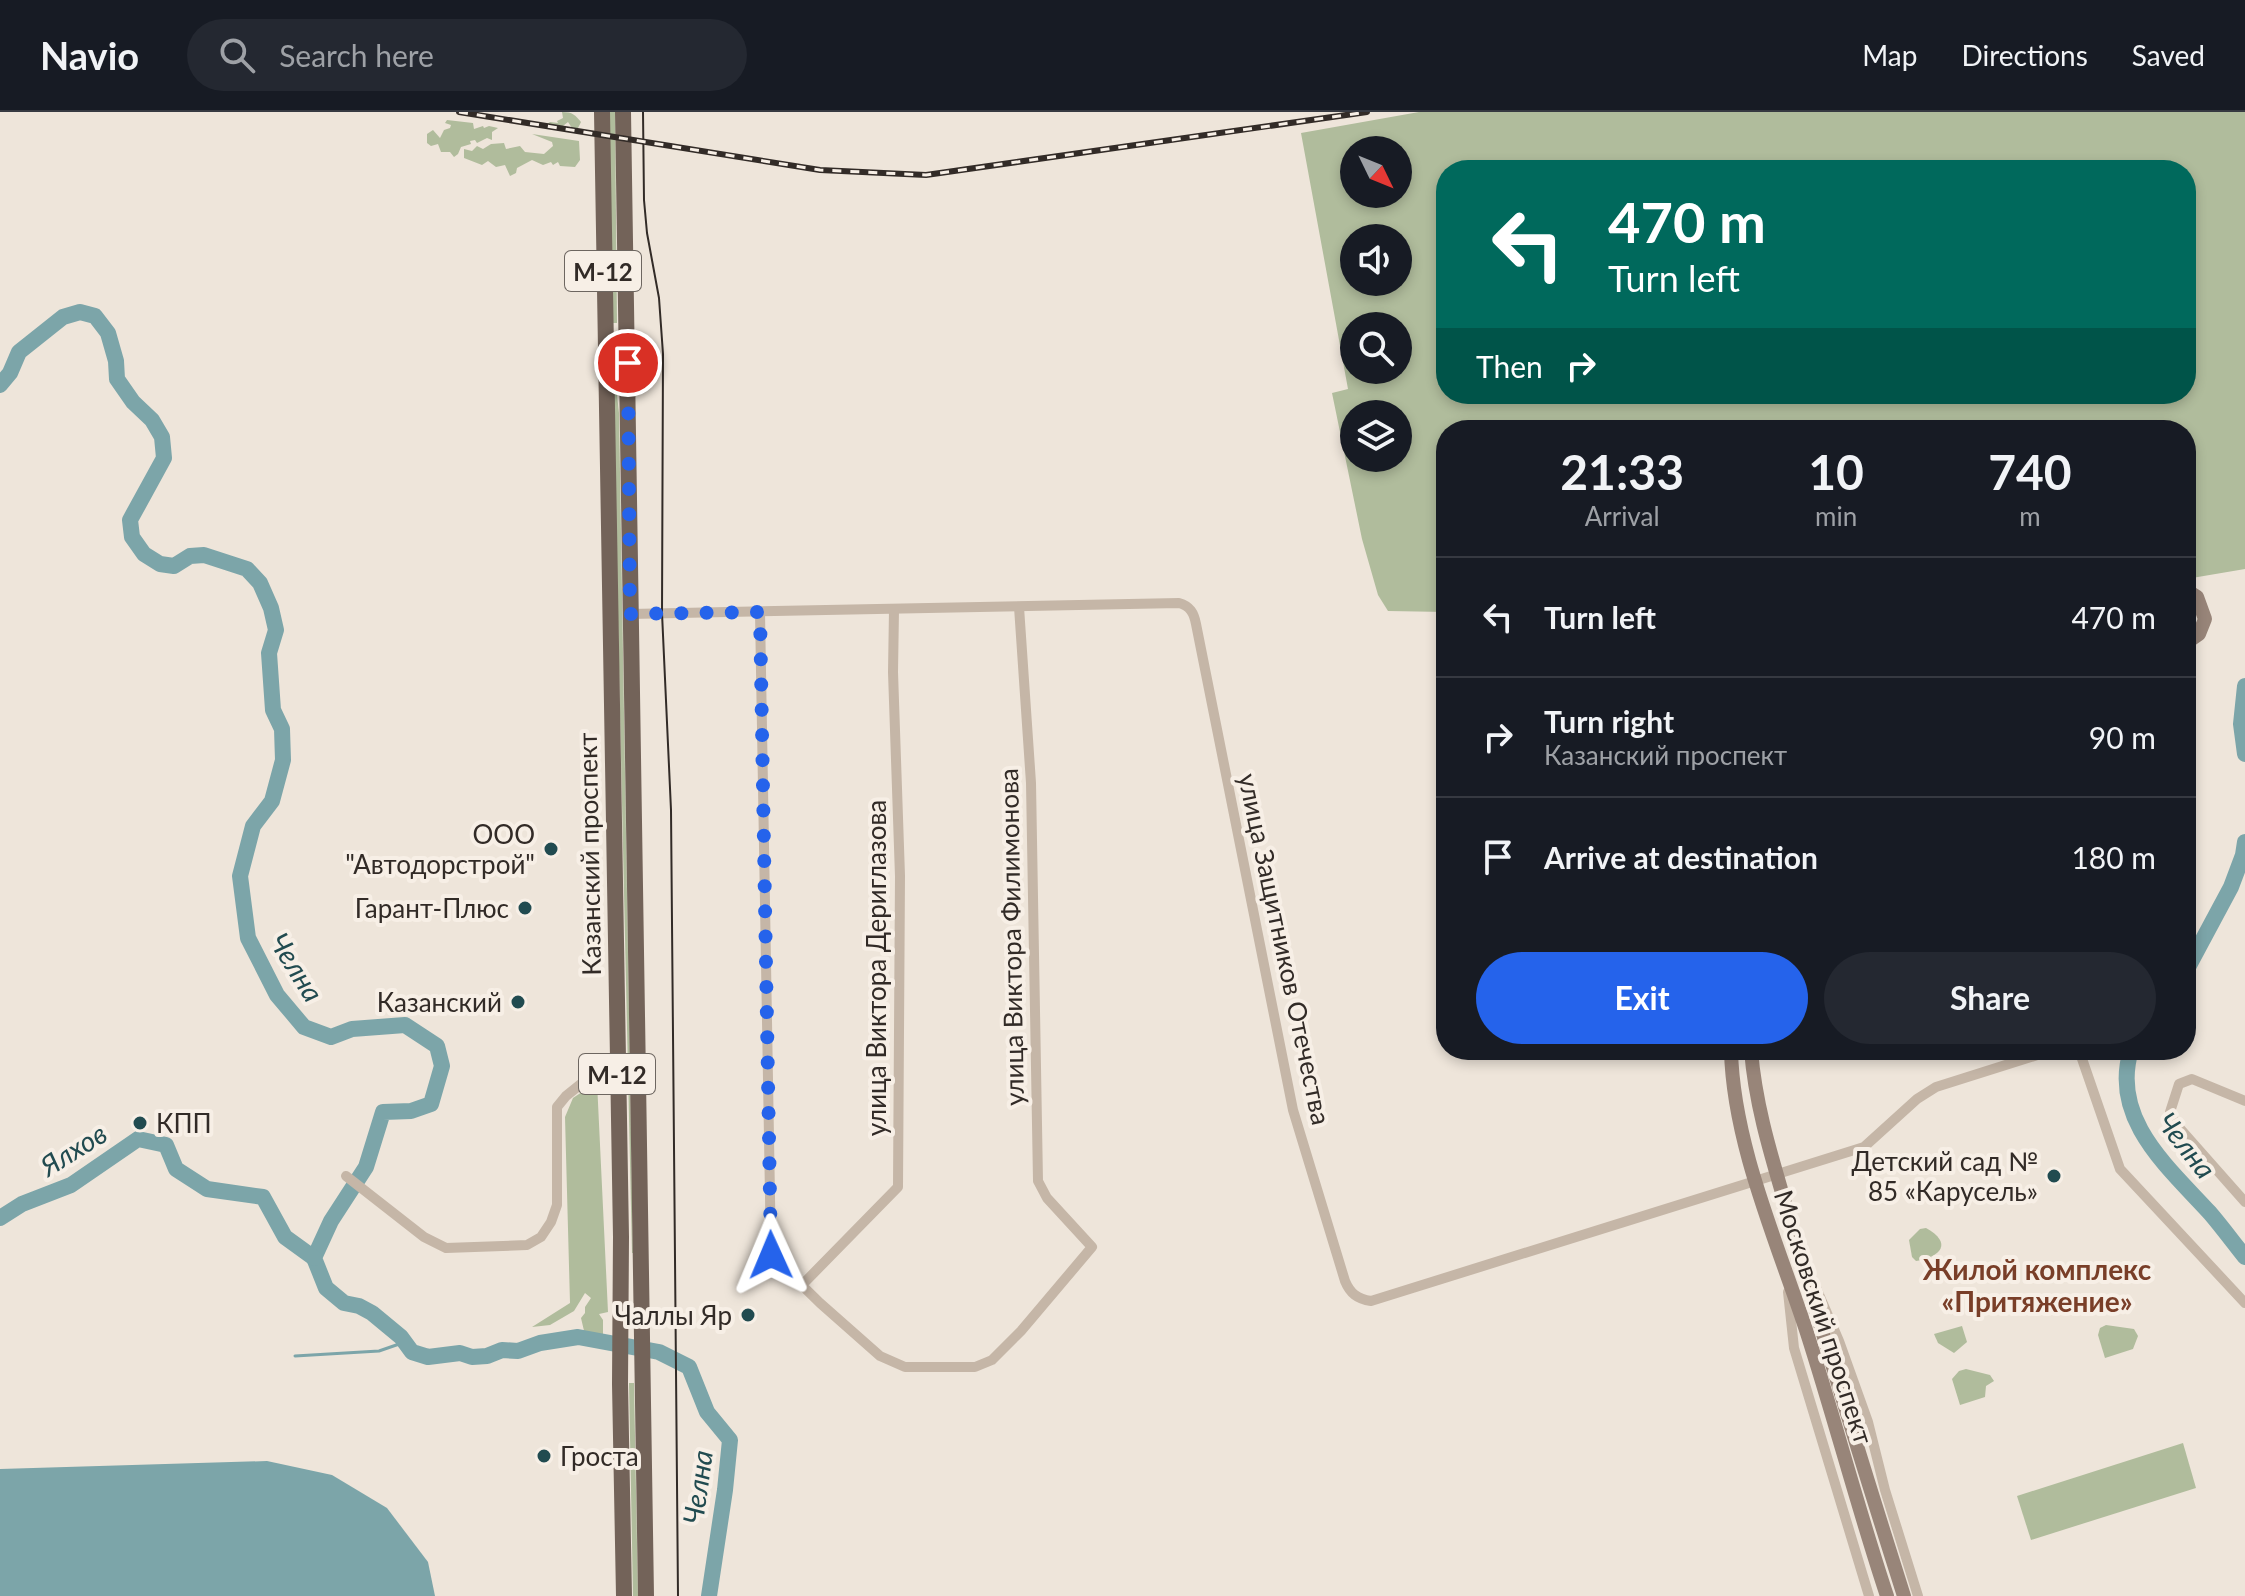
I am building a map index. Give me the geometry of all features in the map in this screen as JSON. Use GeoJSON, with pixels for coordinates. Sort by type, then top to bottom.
{"type":"FeatureCollection","features":[{"type":"Feature","properties":{"kind":"main road","name":"Казанский проспект"},"geometry":{"type":"LineString","coordinates":[[602,112],[624,1596]]}},
{"type":"Feature","properties":{"kind":"main road","name":"Казанский проспект"},"geometry":{"type":"LineString","coordinates":[[623,112],[646,1596]]}},
{"type":"Feature","properties":{"kind":"main road"},"geometry":{"type":"LineString","coordinates":[[604,357],[610,349],[615,349],[628,363]]}},
{"type":"Feature","properties":{"kind":"main road"},"geometry":{"type":"LineString","coordinates":[[2196,596],[2205,619],[2196,636]]}},
{"type":"Feature","properties":{"kind":"main road","name":"Московский проспект"},"geometry":{"type":"LineString","coordinates":[[1732,1060],[1733,1089],[1755,1181],[1786,1270],[1887,1596]]}},
{"type":"Feature","properties":{"kind":"main road","name":"Московский проспект"},"geometry":{"type":"LineString","coordinates":[[1752,1060],[1756,1095],[1777,1175],[1823,1336],[1904,1596]]}},
{"type":"Feature","properties":{"kind":"main road"},"geometry":{"type":"LineString","coordinates":[[621,1237],[632,1254],[641,1237]]}},
{"type":"Feature","properties":{"kind":"street","name":"улица Защитников Отечества"},"geometry":{"type":"LineString","coordinates":[[1019,607],[1179,603],[1191,610],[1293,1110],[1345,1281],[1353,1294],[1371,1301],[1755,1181]]}},
{"type":"Feature","properties":{"kind":"street"},"geometry":{"type":"LineString","coordinates":[[630,614],[1019,607]]}},
{"type":"Feature","properties":{"kind":"street","name":"улица Виктора Филимонова"},"geometry":{"type":"LineString","coordinates":[[802,1285],[880,1356],[905,1367],[975,1367],[992,1360],[1021,1331],[1092,1247],[1047,1198],[1038,1181],[1031,783],[1019,607]]}},
{"type":"Feature","properties":{"kind":"street","name":"улица Виктора Дериглазова"},"geometry":{"type":"LineString","coordinates":[[802,1285],[898,1187],[900,876],[894,610]]}},
{"type":"Feature","properties":{"kind":"street"},"geometry":{"type":"LineString","coordinates":[[760,612],[771,1255],[802,1285]]}},
{"type":"Feature","properties":{"kind":"street"},"geometry":{"type":"LineString","coordinates":[[346,1176],[424,1237],[446,1248],[527,1245],[541,1237],[557,1205],[557,1107],[573,1089],[617,1055]]}},
{"type":"Feature","properties":{"kind":"street"},"geometry":{"type":"LineString","coordinates":[[1726,1060],[1733,1089]]}},
{"type":"Feature","properties":{"kind":"street"},"geometry":{"type":"LineString","coordinates":[[1755,1181],[1867,1146],[1917,1099],[1936,1087],[2021,1060]]}},
{"type":"Feature","properties":{"kind":"street"},"geometry":{"type":"LineString","coordinates":[[2082,1060],[2118,1166],[2245,1303]]}},
{"type":"Feature","properties":{"kind":"street"},"geometry":{"type":"LineString","coordinates":[[2245,1101],[2192,1079],[2179,1084],[2170,1112],[2172,1119],[2245,1202]]}},
{"type":"Feature","properties":{"kind":"street"},"geometry":{"type":"LineString","coordinates":[[1787,1208],[1804,1260],[1839,1341],[1868,1422],[1885,1490],[1918,1596]]}},
{"type":"Feature","properties":{"kind":"street"},"geometry":{"type":"LineString","coordinates":[[1786,1270],[1794,1348],[1869,1596]]}},
{"type":"Feature","properties":{"kind":"green space"},"geometry":{"type":"Polygon","coordinates":[[[562,112],[577,117],[581,122],[578,128],[572,128],[568,122],[559,129],[544,126],[550,122],[558,123],[563,118],[562,112]]]}},
{"type":"Feature","properties":{"kind":"green space"},"geometry":{"type":"Polygon","coordinates":[[[609,112],[615,112],[617,323],[612,323],[609,112]]]}},
{"type":"Feature","properties":{"kind":"green space"},"geometry":{"type":"Polygon","coordinates":[[[1419,112],[2245,112],[2245,569],[2196,577],[2196,420],[1436,420],[1436,612],[1388,611],[1378,595],[1348,472],[1412,472],[1412,400],[1340,400],[1340,432],[1332,393],[1348,389],[1347,384],[1412,384],[1412,312],[1340,312],[1340,345],[1301,133],[1419,112]]]}},
{"type":"Feature","properties":{"kind":"green space"},"geometry":{"type":"Polygon","coordinates":[[[447,120],[473,123],[474,129],[483,126],[498,128],[492,132],[492,140],[470,141],[471,144],[461,147],[454,157],[450,152],[441,152],[438,144],[431,146],[427,143],[427,134],[433,130],[440,138],[444,130],[450,128],[451,125],[445,123],[447,120]]]}},
{"type":"Feature","properties":{"kind":"green space"},"geometry":{"type":"Polygon","coordinates":[[[532,134],[579,141],[580,160],[575,167],[560,166],[558,162],[543,165],[532,160],[510,176],[505,165],[496,167],[488,161],[482,165],[464,158],[464,149],[472,151],[477,146],[483,149],[491,144],[504,143],[506,149],[520,146],[525,152],[544,154],[553,146],[552,142],[532,134]]]}},
{"type":"Feature","properties":{"kind":"green space"},"geometry":{"type":"Polygon","coordinates":[[[612,351],[619,413],[633,1253],[632,1253],[612,351]]]}},
{"type":"Feature","properties":{"kind":"green space"},"geometry":{"type":"Polygon","coordinates":[[[597,1082],[608,1312],[599,1314],[603,1320],[603,1338],[585,1335],[581,1318],[591,1298],[585,1293],[574,1311],[550,1325],[532,1327],[570,1303],[565,1117],[573,1098],[597,1082]]]}},
{"type":"Feature","properties":{"kind":"green space"},"geometry":{"type":"Polygon","coordinates":[[[1926,1228],[1939,1239],[1940,1249],[1932,1256],[1916,1261],[1912,1257],[1909,1240],[1920,1229],[1926,1228]]]}},
{"type":"Feature","properties":{"kind":"green space"},"geometry":{"type":"Polygon","coordinates":[[[2106,1325],[2134,1329],[2138,1336],[2133,1349],[2105,1358],[2098,1335],[2100,1328],[2106,1325]]]}},
{"type":"Feature","properties":{"kind":"green space"},"geometry":{"type":"Polygon","coordinates":[[[1962,1326],[1967,1342],[1954,1353],[1938,1343],[1934,1334],[1962,1326]]]}},
{"type":"Feature","properties":{"kind":"green space"},"geometry":{"type":"Polygon","coordinates":[[[1966,1369],[1990,1375],[1994,1381],[1986,1386],[1985,1397],[1960,1405],[1952,1379],[1959,1371],[1966,1369]]]}},
{"type":"Feature","properties":{"kind":"green space"},"geometry":{"type":"Polygon","coordinates":[[[629,1383],[634,1383],[638,1596],[633,1596],[629,1383]]]}},
{"type":"Feature","properties":{"kind":"green space"},"geometry":{"type":"Polygon","coordinates":[[[2183,1443],[2196,1488],[2031,1540],[2017,1496],[2183,1443]]]}},
{"type":"Feature","properties":{"kind":"water"},"geometry":{"type":"Polygon","coordinates":[[[267,1461],[332,1475],[387,1508],[428,1562],[435,1596],[0,1596],[0,1469],[267,1461]]]}},
{"type":"Feature","properties":{"kind":"waterway","name":"Челна"},"geometry":{"type":"LineString","coordinates":[[0,385],[10,373],[19,352],[63,317],[80,312],[95,316],[108,333],[116,361],[117,379],[133,402],[152,420],[162,437],[164,458],[130,520],[132,537],[144,554],[160,564],[174,566],[190,556],[204,555],[247,569],[260,583],[271,608],[276,630],[269,653],[273,710],[282,729],[283,760],[272,801],[253,826],[240,876],[248,938],[277,995],[304,1027],[331,1037],[352,1029],[405,1025],[437,1046],[442,1066],[431,1104],[411,1111],[383,1112],[366,1167],[331,1221],[314,1258],[326,1288],[344,1303],[372,1313],[401,1337],[412,1352],[428,1357],[460,1353],[472,1357],[487,1356],[502,1350],[518,1351],[540,1343],[578,1337],[659,1352],[689,1367],[707,1412],[730,1440],[709,1596]]}},
{"type":"Feature","properties":{"kind":"waterway","name":"Челна"},"geometry":{"type":"LineString","coordinates":[[2245,686],[2241,724],[2245,754]]}},
{"type":"Feature","properties":{"kind":"waterway","name":"Челна"},"geometry":{"type":"LineString","coordinates":[[2196,952],[2231,887],[2245,842]]}},
{"type":"Feature","properties":{"kind":"waterway","name":"Челна"},"geometry":{"type":"LineString","coordinates":[[2129,1060],[2129,1098],[2147,1140],[2245,1257]]}},
{"type":"Feature","properties":{"kind":"waterway","name":"Ялхов"},"geometry":{"type":"LineString","coordinates":[[0,1218],[22,1204],[71,1185],[138,1139],[166,1145],[176,1169],[207,1189],[263,1197],[285,1237],[314,1258]]}},
{"type":"Feature","properties":{"kind":"waterway"},"geometry":{"type":"LineString","coordinates":[[295,1356],[379,1351],[405,1342]]}},
{"type":"Feature","properties":{"kind":"tram line"},"geometry":{"type":"LineString","coordinates":[[643,112],[644,200],[659,298],[663,354],[662,613],[671,810],[678,1596]]}},
{"type":"Feature","properties":{"kind":"railway"},"geometry":{"type":"LineString","coordinates":[[459,112],[820,170],[926,175],[1367,112]]}},
{"type":"Feature","properties":{"kind":"place","name":"ООО \"Автодорстрой\""},"geometry":{"type":"Point","coordinates":[551,849]}},
{"type":"Feature","properties":{"kind":"place","name":"Гарант-Плюс"},"geometry":{"type":"Point","coordinates":[525,908]}},
{"type":"Feature","properties":{"kind":"place","name":"Казанский"},"geometry":{"type":"Point","coordinates":[518,1002]}},
{"type":"Feature","properties":{"kind":"place","name":"КПП"},"geometry":{"type":"Point","coordinates":[140,1123]}},
{"type":"Feature","properties":{"kind":"place","name":"Детский сад № 85 «Карусель»"},"geometry":{"type":"Point","coordinates":[2054,1176]}},
{"type":"Feature","properties":{"kind":"place","name":"Чаллы Яр"},"geometry":{"type":"Point","coordinates":[748,1315]}},
{"type":"Feature","properties":{"kind":"place","name":"Гроста"},"geometry":{"type":"Point","coordinates":[544,1456]}},
{"type":"Feature","properties":{"kind":"district","name":"Жилой комплекс «Притяжение»"},"geometry":{"type":"Point","coordinates":[2037,1285]}},
{"type":"Feature","properties":{"kind":"route"},"geometry":{"type":"LineString","coordinates":[[628,363],[630,614],[760,612],[771,1255]]}}]}
